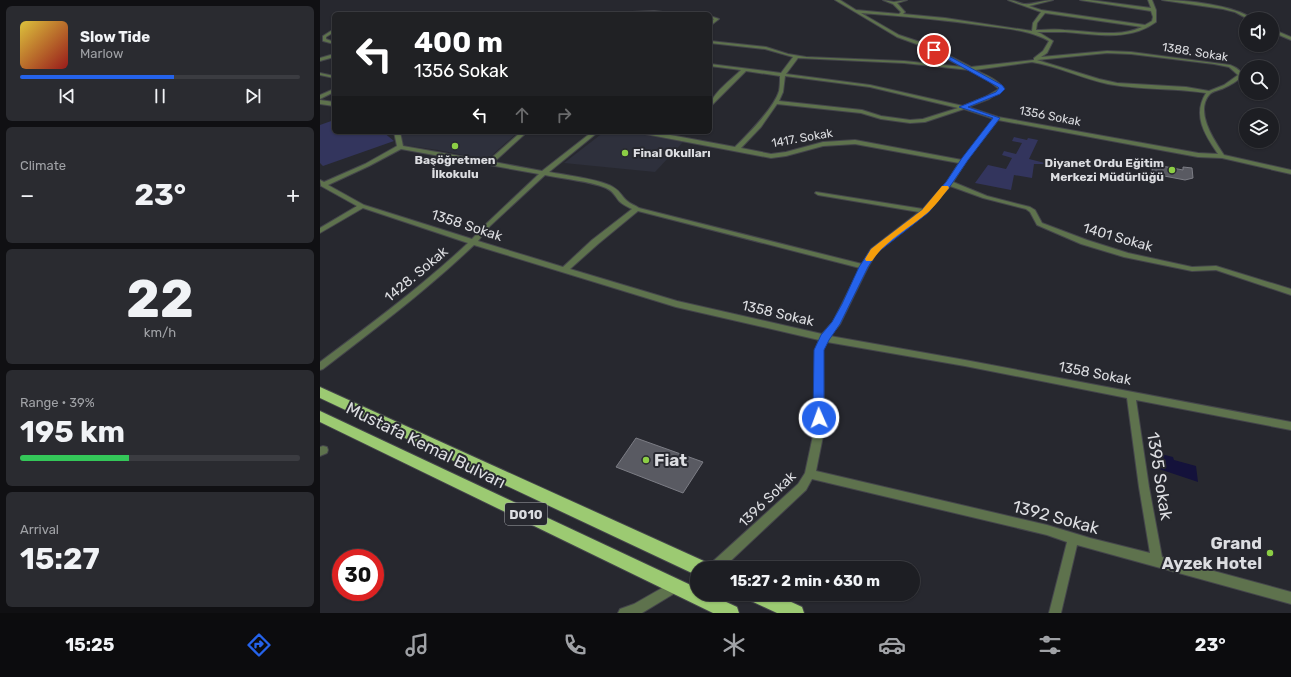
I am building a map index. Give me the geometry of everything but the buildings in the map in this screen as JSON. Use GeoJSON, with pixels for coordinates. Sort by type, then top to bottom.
{"type":"FeatureCollection","features":[{"type":"Feature","properties":{"kind":"highway","name":"Mustafa Kemal Bulvarı"},"geometry":{"type":"LineString","coordinates":[[320,392],[690,563]]}},
{"type":"Feature","properties":{"kind":"highway","name":"Mustafa Kemal Bulvarı"},"geometry":{"type":"LineString","coordinates":[[320,416],[731,613]]}},
{"type":"Feature","properties":{"kind":"highway"},"geometry":{"type":"LineString","coordinates":[[770,601],[796,613]]}},
{"type":"Feature","properties":{"kind":"street"},"geometry":{"type":"LineString","coordinates":[[776,102],[862,112],[872,117],[917,122],[990,97],[1002,89],[990,79],[924,45],[898,36],[853,11],[837,0]]}},
{"type":"Feature","properties":{"kind":"street"},"geometry":{"type":"LineString","coordinates":[[885,0],[894,3],[903,12],[900,15]]}},
{"type":"Feature","properties":{"kind":"street"},"geometry":{"type":"LineString","coordinates":[[894,3],[905,0]]}},
{"type":"Feature","properties":{"kind":"street"},"geometry":{"type":"LineString","coordinates":[[1010,0],[1042,11],[1146,26]]}},
{"type":"Feature","properties":{"kind":"street"},"geometry":{"type":"LineString","coordinates":[[1025,5],[1051,0]]}},
{"type":"Feature","properties":{"kind":"street"},"geometry":{"type":"LineString","coordinates":[[1082,0],[1154,10]]}},
{"type":"Feature","properties":{"kind":"street"},"geometry":{"type":"LineString","coordinates":[[853,11],[945,20],[1028,31],[1116,35],[1138,30],[1154,22],[1154,10],[1150,0]]}},
{"type":"Feature","properties":{"kind":"street"},"geometry":{"type":"LineString","coordinates":[[1164,0],[1224,8],[1239,13]]}},
{"type":"Feature","properties":{"kind":"street"},"geometry":{"type":"LineString","coordinates":[[1034,31],[1036,23],[1043,13],[1042,11]]}},
{"type":"Feature","properties":{"kind":"street"},"geometry":{"type":"LineString","coordinates":[[712,18],[717,19],[712,23]]}},
{"type":"Feature","properties":{"kind":"street"},"geometry":{"type":"LineString","coordinates":[[325,40],[324,37],[332,31]]}},
{"type":"Feature","properties":{"kind":"street"},"geometry":{"type":"LineString","coordinates":[[1028,31],[1039,34],[1051,41],[1045,52],[1034,60]]}},
{"type":"Feature","properties":{"kind":"street"},"geometry":{"type":"LineString","coordinates":[[1279,33],[1291,39]]}},
{"type":"Feature","properties":{"kind":"street"},"geometry":{"type":"LineString","coordinates":[[320,42],[325,40],[332,42]]}},
{"type":"Feature","properties":{"kind":"street"},"geometry":{"type":"LineString","coordinates":[[712,42],[766,48],[796,57],[904,62],[970,69],[1034,60],[1117,84],[1185,88],[1209,92],[1202,104],[1202,116],[1207,132],[1222,156]]}},
{"type":"Feature","properties":{"kind":"street","name":"1388. Sokak"},"geometry":{"type":"LineString","coordinates":[[1034,60],[1107,52],[1131,53],[1230,66],[1242,75],[1220,90],[1209,92]]}},
{"type":"Feature","properties":{"kind":"street"},"geometry":{"type":"LineString","coordinates":[[320,60],[332,56]]}},
{"type":"Feature","properties":{"kind":"street"},"geometry":{"type":"LineString","coordinates":[[737,149],[759,126],[776,102],[781,92],[783,74],[796,57]]}},
{"type":"Feature","properties":{"kind":"street","name":"1356 Sokak"},"geometry":{"type":"LineString","coordinates":[[712,65],[870,86],[962,107],[997,118],[1198,154],[1222,156],[1291,172]]}},
{"type":"Feature","properties":{"kind":"street"},"geometry":{"type":"LineString","coordinates":[[712,102],[716,96],[745,69]]}},
{"type":"Feature","properties":{"kind":"street"},"geometry":{"type":"LineString","coordinates":[[320,74],[332,77]]}},
{"type":"Feature","properties":{"kind":"street"},"geometry":{"type":"LineString","coordinates":[[320,97],[332,91]]}},
{"type":"Feature","properties":{"kind":"street"},"geometry":{"type":"LineString","coordinates":[[320,102],[332,104]]}},
{"type":"Feature","properties":{"kind":"street","name":"1396 Sokak"},"geometry":{"type":"LineString","coordinates":[[722,561],[802,487],[810,474],[819,431],[819,350],[824,338],[836,324],[864,267],[874,251],[925,211],[949,184],[997,118]]}},
{"type":"Feature","properties":{"kind":"street"},"geometry":{"type":"LineString","coordinates":[[397,134],[400,147]]}},
{"type":"Feature","properties":{"kind":"street"},"geometry":{"type":"LineString","coordinates":[[490,163],[522,134]]}},
{"type":"Feature","properties":{"kind":"street","name":"1428. Sokak"},"geometry":{"type":"LineString","coordinates":[[320,367],[452,262],[488,225],[543,174],[592,134]]}},
{"type":"Feature","properties":{"kind":"street","name":"1417. Sokak"},"geometry":{"type":"LineString","coordinates":[[657,134],[771,156],[829,143],[855,142],[964,162]]}},
{"type":"Feature","properties":{"kind":"street"},"geometry":{"type":"LineString","coordinates":[[682,138],[686,134]]}},
{"type":"Feature","properties":{"kind":"street"},"geometry":{"type":"LineString","coordinates":[[321,184],[367,165],[400,147],[591,182],[609,187],[619,194],[622,200],[628,205],[637,209],[864,267]]}},
{"type":"Feature","properties":{"kind":"street","name":"1358 Sokak"},"geometry":{"type":"LineString","coordinates":[[321,184],[362,206],[473,242],[676,304],[824,338],[965,363],[1291,426]]}},
{"type":"Feature","properties":{"kind":"street","name":"1401 Sokak"},"geometry":{"type":"LineString","coordinates":[[949,184],[972,191],[985,197],[1028,208],[1033,212],[1039,224],[1084,242],[1127,255],[1186,268],[1216,268],[1230,271],[1255,281],[1291,292]]}},
{"type":"Feature","properties":{"kind":"street"},"geometry":{"type":"LineString","coordinates":[[818,193],[925,211]]}},
{"type":"Feature","properties":{"kind":"street"},"geometry":{"type":"LineString","coordinates":[[320,230],[362,206]]}},
{"type":"Feature","properties":{"kind":"street"},"geometry":{"type":"LineString","coordinates":[[564,270],[595,242],[637,209]]}},
{"type":"Feature","properties":{"kind":"street","name":"1395 Sokak"},"geometry":{"type":"LineString","coordinates":[[1131,395],[1144,488],[1157,561]]}},
{"type":"Feature","properties":{"kind":"street","name":"1392 Sokak"},"geometry":{"type":"LineString","coordinates":[[810,474],[1047,530],[1073,539],[1291,598]]}},
{"type":"Feature","properties":{"kind":"street"},"geometry":{"type":"LineString","coordinates":[[1055,613],[1073,539]]}},
{"type":"Feature","properties":{"kind":"street"},"geometry":{"type":"LineString","coordinates":[[624,613],[637,609],[676,586]]}},
{"type":"Feature","properties":{"kind":"shaded area"},"geometry":{"type":"Polygon","coordinates":[[[332,121],[332,134],[385,134],[394,141],[323,166],[320,163],[320,125],[332,121]]]}},
{"type":"Feature","properties":{"kind":"shaded area","name":"Başöğretmen İlkokulu"},"geometry":{"type":"Polygon","coordinates":[[[401,134],[516,134],[491,156],[484,159],[403,145],[401,134]]]}},
{"type":"Feature","properties":{"kind":"shaded area","name":"Final Okulları"},"geometry":{"type":"Polygon","coordinates":[[[601,134],[639,134],[683,142],[655,172],[564,163],[601,134]]]}},
{"type":"Feature","properties":{"kind":"shaded area"},"geometry":{"type":"Polygon","coordinates":[[[1014,137],[1027,140],[1028,138],[1038,140],[1029,159],[1049,164],[1034,164],[1032,178],[1014,175],[1011,190],[975,183],[988,165],[1006,169],[1012,158],[1002,155],[1004,151],[1016,154],[1022,143],[1012,141],[1014,137]]]}},
{"type":"Feature","properties":{"kind":"shaded area"},"geometry":{"type":"Polygon","coordinates":[[[1157,453],[1173,457],[1174,460],[1196,466],[1198,482],[1159,469],[1157,453]]]}},
{"type":"Feature","properties":{"kind":"slow traffic"},"geometry":{"type":"LineString","coordinates":[[869,259],[874,251],[925,211],[945,188]]}},
{"type":"Feature","properties":{"kind":"place","name":"Başöğretmen İlkokulu"},"geometry":{"type":"Point","coordinates":[455,146]}},
{"type":"Feature","properties":{"kind":"place","name":"Final Okulları"},"geometry":{"type":"Point","coordinates":[625,153]}},
{"type":"Feature","properties":{"kind":"place","name":"Diyanet Ordu Eğitim Merkezi Müdürlüğü"},"geometry":{"type":"Point","coordinates":[1172,170]}},
{"type":"Feature","properties":{"kind":"place","name":"Fiat"},"geometry":{"type":"Point","coordinates":[646,460]}},
{"type":"Feature","properties":{"kind":"place","name":"Grand Ayzek Hotel"},"geometry":{"type":"Point","coordinates":[1270,553]}},
{"type":"Feature","properties":{"kind":"route"},"geometry":{"type":"LineString","coordinates":[[819,418],[819,350],[824,338],[836,324],[847,304],[864,267],[874,251],[925,211],[949,184],[965,159],[997,118],[962,107],[998,93],[1002,89],[1000,86],[990,79],[934,50]]}}]}
